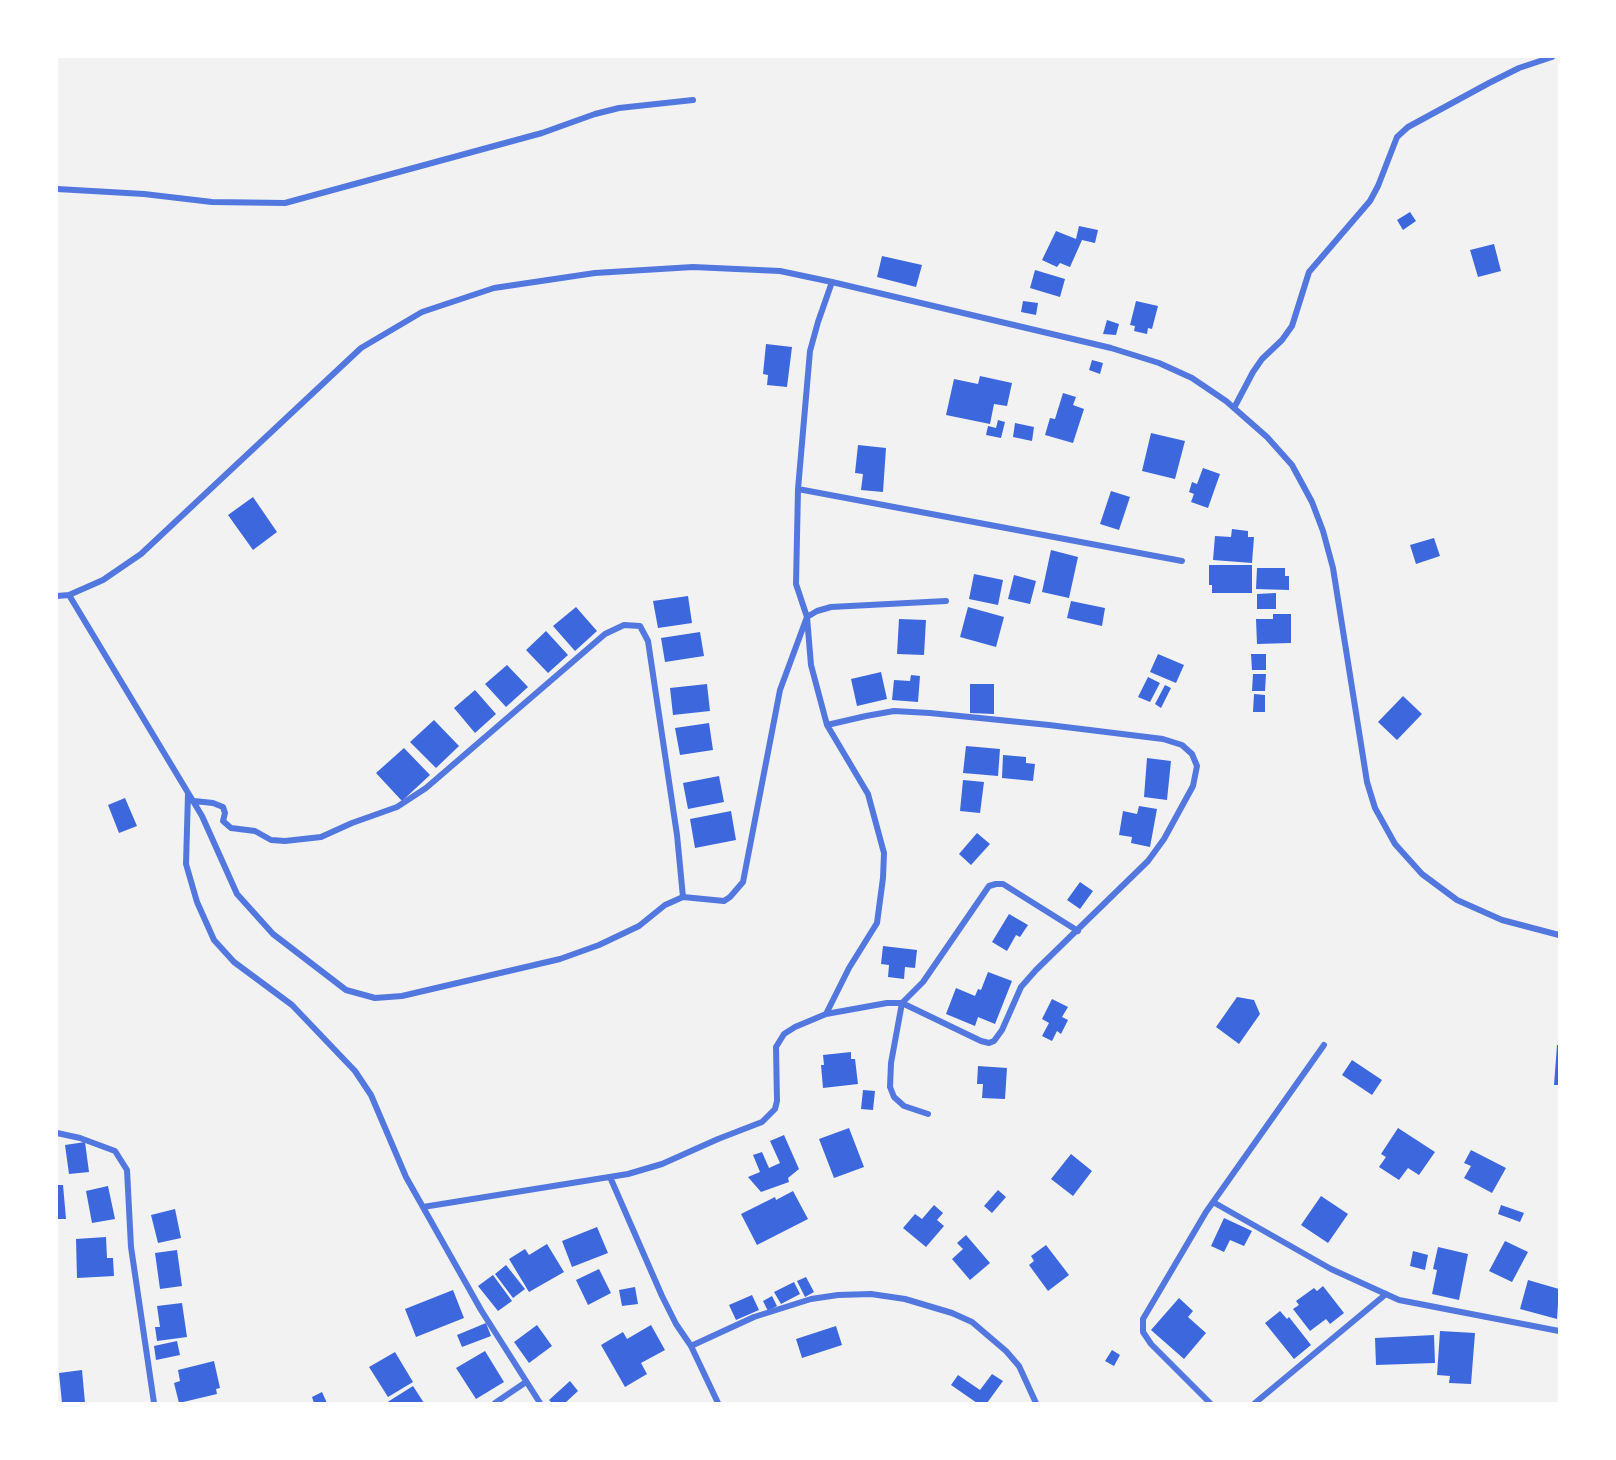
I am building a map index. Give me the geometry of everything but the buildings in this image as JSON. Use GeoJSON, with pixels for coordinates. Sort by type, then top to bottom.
{"type":"FeatureCollection","features":[{"type":"Feature","properties":{"kind":"street"},"geometry":{"type":"LineString","coordinates":[[1234,408],[1252,372],[1292,326],[1309,272],[1370,201],[1397,137],[1408,127],[1489,83],[1519,68],[1552,57]]}},
{"type":"Feature","properties":{"kind":"street"},"geometry":{"type":"LineString","coordinates":[[57,189],[144,194],[212,202],[285,203],[542,133],[595,114],[619,108],[693,100]]}},
{"type":"Feature","properties":{"kind":"street"},"geometry":{"type":"LineString","coordinates":[[57,596],[69,596],[103,580],[141,554],[360,348],[422,312],[494,288],[596,273],[693,267],[780,271],[832,282],[1120,351],[1159,363],[1192,378],[1234,408],[1267,437],[1292,465],[1312,502],[1323,531],[1333,568],[1367,782],[1375,808],[1395,844],[1422,874],[1457,900],[1502,920],[1559,935]]}},
{"type":"Feature","properties":{"kind":"street"},"geometry":{"type":"LineString","coordinates":[[826,1014],[849,968],[877,923],[884,878],[884,853],[868,794],[827,725],[811,664],[807,616],[796,585],[798,489],[810,351],[832,282]]}},
{"type":"Feature","properties":{"kind":"street"},"geometry":{"type":"LineString","coordinates":[[798,489],[1182,561]]}},
{"type":"Feature","properties":{"kind":"street"},"geometry":{"type":"LineString","coordinates":[[69,596],[194,801],[237,894],[273,934],[346,990],[375,998],[402,996],[560,959],[599,945],[639,926],[666,905],[683,897],[724,901],[737,891],[743,882],[780,690],[807,616],[831,607],[946,601]]}},
{"type":"Feature","properties":{"kind":"street"},"geometry":{"type":"LineString","coordinates":[[194,801],[213,803],[223,807],[225,813],[223,820],[231,828],[255,831],[271,840],[309,840],[321,837],[389,810],[426,788],[605,634],[624,625],[640,626],[648,641],[677,835],[683,897]]}},
{"type":"Feature","properties":{"kind":"street"},"geometry":{"type":"LineString","coordinates":[[423,1208],[610,1177],[662,1164],[762,1122],[775,1109],[777,1101],[776,1047],[779,1040],[795,1027],[826,1014],[902,1003],[989,1043],[994,1041],[1002,1030],[1022,987],[1036,970],[1148,861],[1164,839],[1193,786],[1197,766],[1192,754],[1182,745],[1152,738],[930,713],[894,711],[827,725]]}},
{"type":"Feature","properties":{"kind":"street"},"geometry":{"type":"LineString","coordinates":[[188,792],[186,864],[197,902],[214,940],[234,962],[292,1005],[355,1071],[371,1095],[406,1177],[423,1208],[480,1310],[540,1403]]}},
{"type":"Feature","properties":{"kind":"street"},"geometry":{"type":"LineString","coordinates":[[928,1114],[904,1106],[894,1097],[891,1087],[891,1063],[902,1003],[923,982],[989,886],[1003,884],[1077,931]]}},
{"type":"Feature","properties":{"kind":"street"},"geometry":{"type":"LineString","coordinates":[[1210,1403],[1151,1344],[1143,1332],[1143,1319],[1213,1202],[1324,1046]]}},
{"type":"Feature","properties":{"kind":"street"},"geometry":{"type":"LineString","coordinates":[[57,1133],[80,1138],[115,1151],[121,1157],[127,1170],[131,1247],[154,1403]]}},
{"type":"Feature","properties":{"kind":"street"},"geometry":{"type":"LineString","coordinates":[[610,1177],[662,1296],[676,1324],[691,1346],[718,1403]]}},
{"type":"Feature","properties":{"kind":"street"},"geometry":{"type":"LineString","coordinates":[[1213,1202],[1331,1269],[1386,1294],[1414,1304],[1559,1331]]}},
{"type":"Feature","properties":{"kind":"street"},"geometry":{"type":"LineString","coordinates":[[691,1346],[754,1317],[811,1299],[871,1294],[905,1299],[952,1313],[972,1322],[1006,1351],[1019,1366],[1036,1403]]}},
{"type":"Feature","properties":{"kind":"street"},"geometry":{"type":"LineString","coordinates":[[1255,1403],[1386,1294]]}},
{"type":"Feature","properties":{"kind":"street"},"geometry":{"type":"LineString","coordinates":[[495,1403],[526,1382]]}}]}
